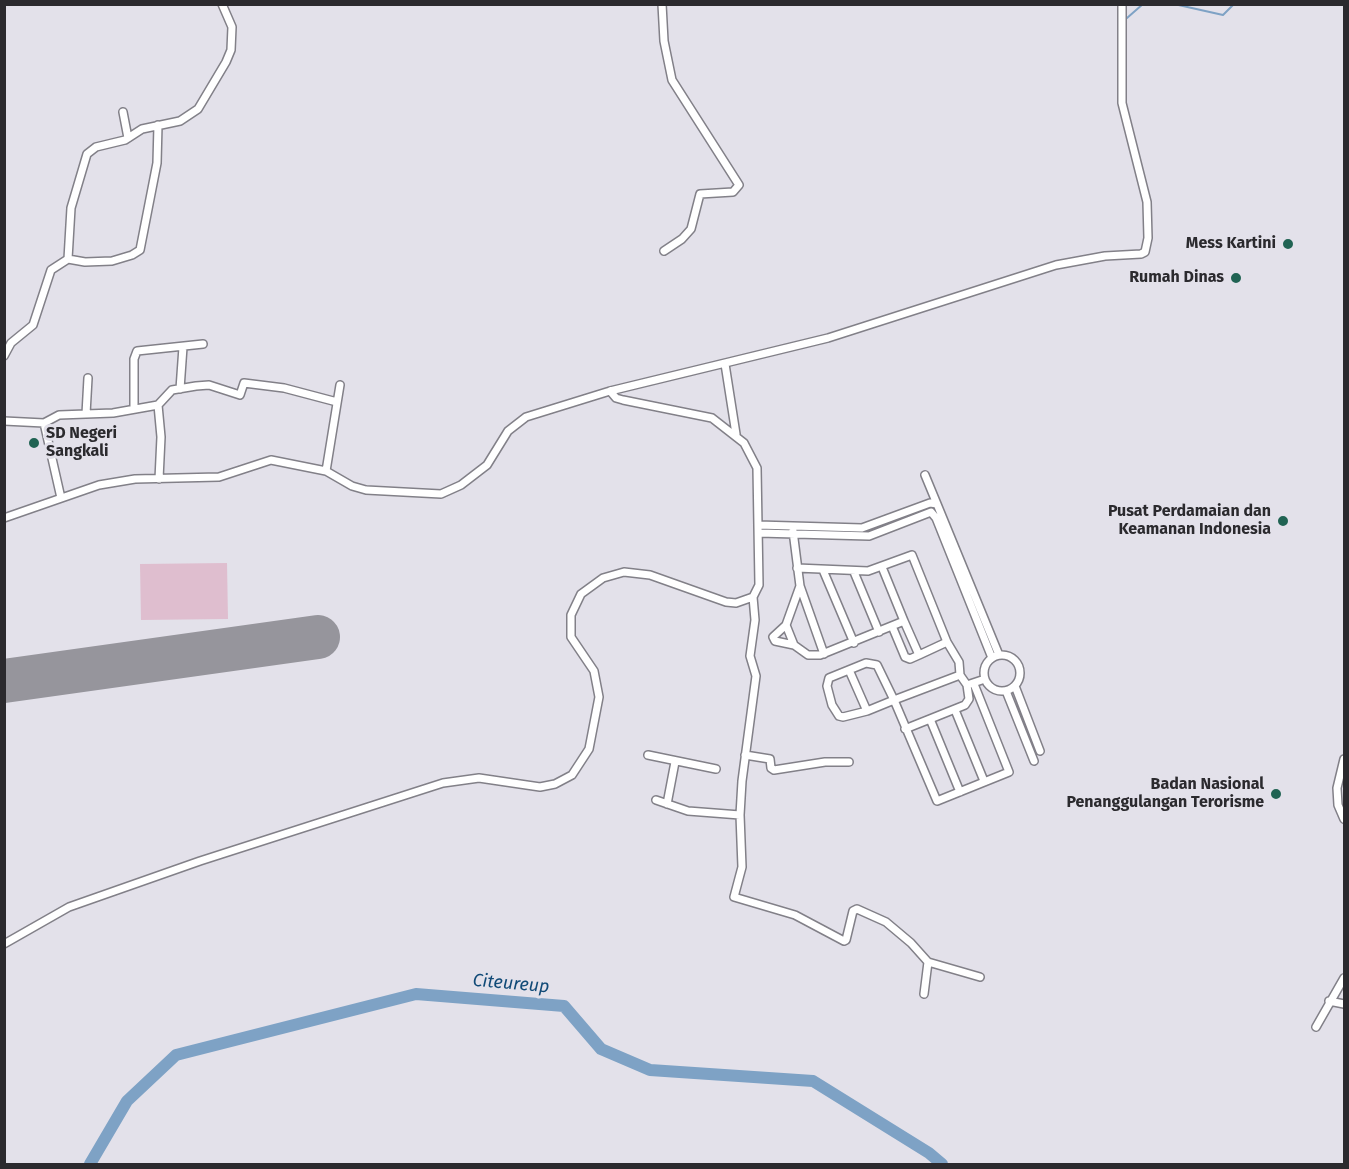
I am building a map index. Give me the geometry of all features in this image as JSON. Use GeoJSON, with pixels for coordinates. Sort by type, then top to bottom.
{"type":"FeatureCollection","features":[{"type":"Feature","properties":{"kind":"street"},"geometry":{"type":"LineString","coordinates":[[68,259],[71,208],[87,154],[96,147],[128,138],[138,131],[180,121],[198,109],[226,62],[232,27],[222,4]]}},
{"type":"Feature","properties":{"kind":"street"},"geometry":{"type":"LineString","coordinates":[[662,4],[664,41],[672,80],[739,185],[733,192],[700,194],[691,229],[682,239],[664,250]]}},
{"type":"Feature","properties":{"kind":"street"},"geometry":{"type":"LineString","coordinates":[[4,518],[99,485],[125,480],[219,477],[271,460],[326,471],[352,486],[366,490],[429,495],[445,493],[488,465],[505,434],[520,419],[610,391],[828,338],[1056,265],[1083,259],[1145,252],[1148,238],[1146,202],[1122,103],[1122,4]]}},
{"type":"Feature","properties":{"kind":"street"},"geometry":{"type":"LineString","coordinates":[[123,112],[128,138]]}},
{"type":"Feature","properties":{"kind":"street"},"geometry":{"type":"LineString","coordinates":[[4,356],[10,344],[29,329],[37,318],[51,270],[68,259],[86,262],[112,261],[140,250],[156,168],[158,125]]}},
{"type":"Feature","properties":{"kind":"street"},"geometry":{"type":"LineString","coordinates":[[134,407],[134,354],[142,350],[203,344]]}},
{"type":"Feature","properties":{"kind":"street"},"geometry":{"type":"LineString","coordinates":[[180,388],[183,347]]}},
{"type":"Feature","properties":{"kind":"street"},"geometry":{"type":"LineString","coordinates":[[725,364],[736,434]]}},
{"type":"Feature","properties":{"kind":"street"},"geometry":{"type":"LineString","coordinates":[[86,414],[88,378]]}},
{"type":"Feature","properties":{"kind":"street"},"geometry":{"type":"LineString","coordinates":[[159,479],[161,437],[158,405],[167,393],[180,388],[209,385],[240,395],[244,383],[284,388],[337,402]]}},
{"type":"Feature","properties":{"kind":"street"},"geometry":{"type":"LineString","coordinates":[[326,471],[340,385]]}},
{"type":"Feature","properties":{"kind":"street"},"geometry":{"type":"LineString","coordinates":[[610,391],[623,400],[712,418],[736,434],[744,443],[757,468],[759,585],[753,597],[755,620],[750,656],[756,676],[745,754],[740,815],[742,867],[733,894],[736,899],[795,915],[844,941],[854,911],[857,909],[886,922],[911,943],[928,962],[980,977]]}},
{"type":"Feature","properties":{"kind":"street"},"geometry":{"type":"LineString","coordinates":[[4,421],[44,423],[59,415],[112,413],[134,407],[158,405]]}},
{"type":"Feature","properties":{"kind":"street"},"geometry":{"type":"LineString","coordinates":[[44,423],[61,498]]}},
{"type":"Feature","properties":{"kind":"street"},"geometry":{"type":"LineString","coordinates":[[925,475],[995,656]]}},
{"type":"Feature","properties":{"kind":"street"},"geometry":{"type":"LineString","coordinates":[[758,525],[862,528],[930,503],[937,504]]}},
{"type":"Feature","properties":{"kind":"street"},"geometry":{"type":"LineString","coordinates":[[759,533],[869,536],[930,512],[936,518],[995,656]]}},
{"type":"Feature","properties":{"kind":"street"},"geometry":{"type":"LineString","coordinates":[[793,526],[800,586],[825,654]]}},
{"type":"Feature","properties":{"kind":"street"},"geometry":{"type":"LineString","coordinates":[[797,568],[854,572],[882,567],[910,555],[914,557],[947,642],[958,662],[960,675],[970,684],[1009,772],[940,801],[936,800],[894,700],[878,665],[867,663],[827,680],[832,705],[839,716],[843,717],[867,711],[894,700],[960,675]]}},
{"type":"Feature","properties":{"kind":"street"},"geometry":{"type":"LineString","coordinates":[[882,567],[919,655]]}},
{"type":"Feature","properties":{"kind":"street"},"geometry":{"type":"LineString","coordinates":[[823,570],[854,643]]}},
{"type":"Feature","properties":{"kind":"street"},"geometry":{"type":"LineString","coordinates":[[4,944],[69,907],[200,861],[443,783],[470,778],[540,787],[560,783],[572,775],[586,755],[598,709],[597,681],[589,662],[574,642],[570,630],[573,608],[581,594],[603,578],[629,571],[650,575],[726,602],[736,603],[753,597]]}},
{"type":"Feature","properties":{"kind":"street"},"geometry":{"type":"LineString","coordinates":[[854,572],[879,632]]}},
{"type":"Feature","properties":{"kind":"street"},"geometry":{"type":"LineString","coordinates":[[800,586],[786,625],[773,639],[794,645],[808,655],[825,654],[904,621]]}},
{"type":"Feature","properties":{"kind":"street"},"geometry":{"type":"LineString","coordinates":[[786,625],[794,645]]}},
{"type":"Feature","properties":{"kind":"street"},"geometry":{"type":"LineString","coordinates":[[892,626],[905,657],[910,659],[947,642]]}},
{"type":"Feature","properties":{"kind":"street"},"geometry":{"type":"LineString","coordinates":[[995,656],[1011,657],[1018,664],[1020,678],[1015,686],[1006,691],[993,689],[985,679],[985,667],[995,656]]}},
{"type":"Feature","properties":{"kind":"street"},"geometry":{"type":"LineString","coordinates":[[849,670],[867,711]]}},
{"type":"Feature","properties":{"kind":"street"},"geometry":{"type":"LineString","coordinates":[[970,684],[985,679]]}},
{"type":"Feature","properties":{"kind":"street"},"geometry":{"type":"LineString","coordinates":[[905,729],[955,710],[968,702],[970,684]]}},
{"type":"Feature","properties":{"kind":"street"},"geometry":{"type":"LineString","coordinates":[[1015,686],[1040,751]]}},
{"type":"Feature","properties":{"kind":"street"},"geometry":{"type":"LineString","coordinates":[[1006,691],[1034,761]]}},
{"type":"Feature","properties":{"kind":"street"},"geometry":{"type":"LineString","coordinates":[[955,710],[984,781]]}},
{"type":"Feature","properties":{"kind":"street"},"geometry":{"type":"LineString","coordinates":[[930,719],[960,792]]}},
{"type":"Feature","properties":{"kind":"street"},"geometry":{"type":"LineString","coordinates":[[745,754],[770,759],[771,768],[774,770],[825,762],[849,762]]}},
{"type":"Feature","properties":{"kind":"street"},"geometry":{"type":"LineString","coordinates":[[648,756],[716,769]]}},
{"type":"Feature","properties":{"kind":"street"},"geometry":{"type":"LineString","coordinates":[[1344,759],[1337,788],[1338,805],[1344,819]]}},
{"type":"Feature","properties":{"kind":"street"},"geometry":{"type":"LineString","coordinates":[[667,804],[675,762]]}},
{"type":"Feature","properties":{"kind":"street"},"geometry":{"type":"LineString","coordinates":[[656,800],[688,811],[740,815]]}},
{"type":"Feature","properties":{"kind":"street"},"geometry":{"type":"LineString","coordinates":[[924,994],[928,962]]}},
{"type":"Feature","properties":{"kind":"street"},"geometry":{"type":"LineString","coordinates":[[1316,1027],[1344,978]]}},
{"type":"Feature","properties":{"kind":"street"},"geometry":{"type":"LineString","coordinates":[[1329,1001],[1344,1004]]}},
{"type":"Feature","properties":{"kind":"shaded area"},"geometry":{"type":"Polygon","coordinates":[[[227,563],[228,619],[141,620],[140,564],[227,563]]]}},
{"type":"Feature","properties":{"kind":"waterway"},"geometry":{"type":"LineString","coordinates":[[1127,18],[1143,4]]}},
{"type":"Feature","properties":{"kind":"waterway"},"geometry":{"type":"LineString","coordinates":[[1174,4],[1223,15],[1234,4]]}},
{"type":"Feature","properties":{"kind":"waterway","name":"Citeureup"},"geometry":{"type":"LineString","coordinates":[[90,1164],[127,1101],[176,1055],[416,994],[564,1006],[601,1049],[650,1070],[813,1081],[929,1153],[942,1164]]}},
{"type":"Feature","properties":{"kind":"runway"},"geometry":{"type":"LineString","coordinates":[[4,681],[318,637]]}},
{"type":"Feature","properties":{"kind":"place","name":"Mess Kartini"},"geometry":{"type":"Point","coordinates":[1288,244]}},
{"type":"Feature","properties":{"kind":"place","name":"Rumah Dinas"},"geometry":{"type":"Point","coordinates":[1236,278]}},
{"type":"Feature","properties":{"kind":"place","name":"SD Negeri Sangkali"},"geometry":{"type":"Point","coordinates":[34,443]}},
{"type":"Feature","properties":{"kind":"place","name":"Pusat Perdamaian dan Keamanan Indonesia"},"geometry":{"type":"Point","coordinates":[1283,521]}},
{"type":"Feature","properties":{"kind":"place","name":"Badan Nasional Penanggulangan Terorisme"},"geometry":{"type":"Point","coordinates":[1276,794]}}]}
